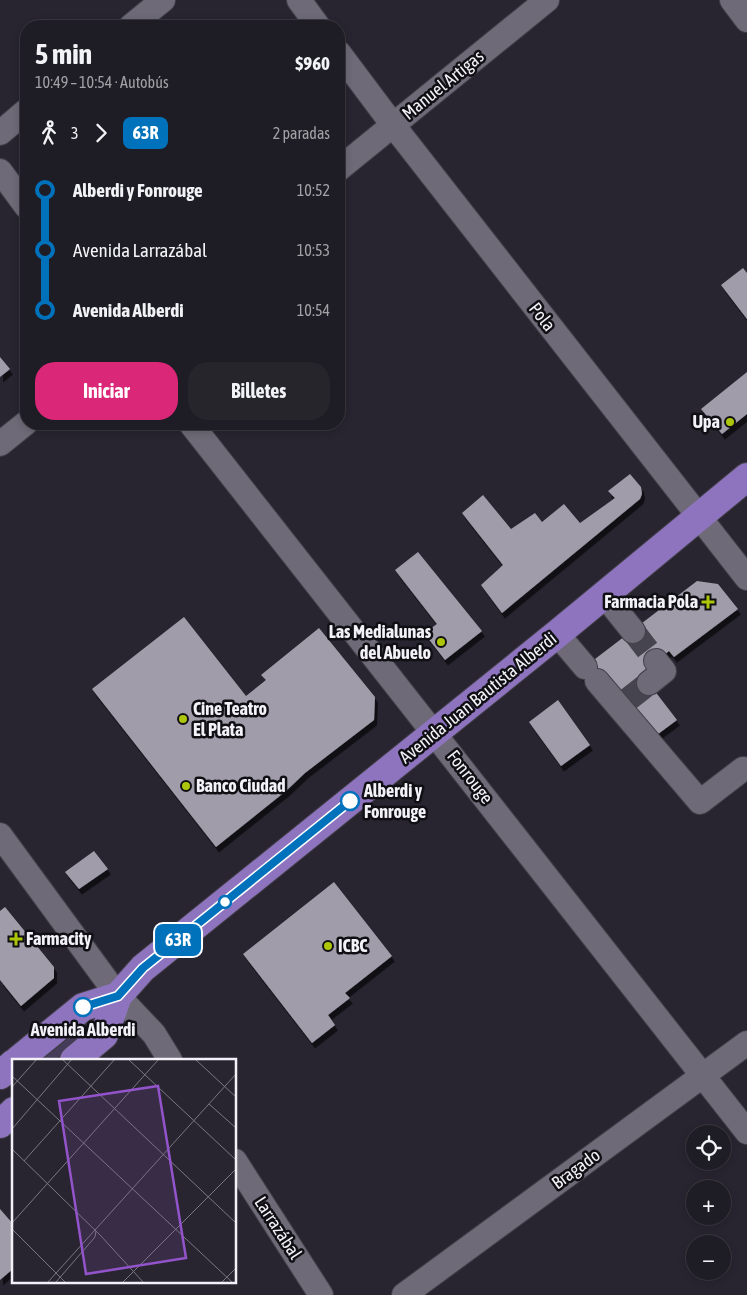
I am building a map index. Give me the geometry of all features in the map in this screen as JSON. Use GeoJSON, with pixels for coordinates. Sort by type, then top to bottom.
{"type":"FeatureCollection","features":[{"type":"Feature","properties":{"kind":"main road","name":"Avenida Juan Bautista Alberdi"},"geometry":{"type":"LineString","coordinates":[[75,1059],[104,1035],[118,996],[143,968],[557,634],[747,477]]}},
{"type":"Feature","properties":{"kind":"main road"},"geometry":{"type":"LineString","coordinates":[[19,1059],[83,1007],[118,996]]}},
{"type":"Feature","properties":{"kind":"main road"},"geometry":{"type":"LineString","coordinates":[[0,1075],[12,1065]]}},
{"type":"Feature","properties":{"kind":"main road"},"geometry":{"type":"LineString","coordinates":[[0,1124],[12,1114]]}},
{"type":"Feature","properties":{"kind":"street"},"geometry":{"type":"LineString","coordinates":[[139,20],[164,0]]}},
{"type":"Feature","properties":{"kind":"street"},"geometry":{"type":"LineString","coordinates":[[299,0],[314,20]]}},
{"type":"Feature","properties":{"kind":"street","name":"Manuel Artigas"},"geometry":{"type":"LineString","coordinates":[[345,164],[547,0]]}},
{"type":"Feature","properties":{"kind":"street"},"geometry":{"type":"LineString","coordinates":[[732,0],[747,20]]}},
{"type":"Feature","properties":{"kind":"street","name":"Pola"},"geometry":{"type":"LineString","coordinates":[[345,61],[697,517],[747,578]]}},
{"type":"Feature","properties":{"kind":"street"},"geometry":{"type":"LineString","coordinates":[[0,132],[20,116]]}},
{"type":"Feature","properties":{"kind":"street"},"geometry":{"type":"LineString","coordinates":[[0,171],[20,198]]}},
{"type":"Feature","properties":{"kind":"street"},"geometry":{"type":"LineString","coordinates":[[0,444],[20,428]]}},
{"type":"Feature","properties":{"kind":"street","name":"Fonrouge"},"geometry":{"type":"LineString","coordinates":[[196,430],[747,1132]]}},
{"type":"Feature","properties":{"kind":"street"},"geometry":{"type":"LineString","coordinates":[[604,595],[632,631]]}},
{"type":"Feature","properties":{"kind":"street"},"geometry":{"type":"LineString","coordinates":[[557,634],[591,674],[623,704],[700,802],[743,769]]}},
{"type":"Feature","properties":{"kind":"street"},"geometry":{"type":"LineString","coordinates":[[649,683],[664,671],[656,661]]}},
{"type":"Feature","properties":{"kind":"street"},"geometry":{"type":"LineString","coordinates":[[0,835],[118,996],[154,1034],[169,1059]]}},
{"type":"Feature","properties":{"kind":"street","name":"Bragado"},"geometry":{"type":"LineString","coordinates":[[404,1295],[747,1043]]}},
{"type":"Feature","properties":{"kind":"street","name":"Larrazábal"},"geometry":{"type":"LineString","coordinates":[[236,1163],[321,1295]]}},
{"type":"Feature","properties":{"kind":"shaded area"},"geometry":{"type":"Polygon","coordinates":[[[83,1026],[88,1032],[56,1059],[43,1059],[83,1026]]]}},
{"type":"Feature","properties":{"kind":"building"},"geometry":{"type":"Polygon","coordinates":[[[743,268],[747,273],[747,319],[721,285],[743,268]]]}},
{"type":"Feature","properties":{"kind":"building"},"geometry":{"type":"Polygon","coordinates":[[[0,357],[10,369],[0,377],[0,357]]]}},
{"type":"Feature","properties":{"kind":"building"},"geometry":{"type":"Polygon","coordinates":[[[747,372],[747,414],[722,434],[701,409],[747,372]]]}},
{"type":"Feature","properties":{"kind":"building"},"geometry":{"type":"Polygon","coordinates":[[[630,474],[641,487],[642,494],[640,499],[502,613],[481,585],[503,565],[462,513],[483,495],[511,529],[535,513],[542,522],[564,504],[580,523],[615,498],[608,491],[630,474]]]}},
{"type":"Feature","properties":{"kind":"building"},"geometry":{"type":"Polygon","coordinates":[[[418,552],[482,631],[445,660],[424,633],[437,624],[395,570],[418,552]]]}},
{"type":"Feature","properties":{"kind":"building"},"geometry":{"type":"Polygon","coordinates":[[[697,581],[718,584],[738,609],[674,657],[669,651],[641,673],[677,720],[654,737],[590,687],[578,672],[697,581]]]}},
{"type":"Feature","properties":{"kind":"building"},"geometry":{"type":"Polygon","coordinates":[[[184,617],[246,696],[266,680],[261,675],[319,628],[375,697],[374,720],[305,773],[286,791],[216,847],[92,689],[184,617]]]}},
{"type":"Feature","properties":{"kind":"building"},"geometry":{"type":"Polygon","coordinates":[[[558,700],[590,745],[561,766],[529,722],[558,700]]]}},
{"type":"Feature","properties":{"kind":"building"},"geometry":{"type":"Polygon","coordinates":[[[94,851],[108,869],[79,889],[65,872],[94,851]]]}},
{"type":"Feature","properties":{"kind":"building"},"geometry":{"type":"Polygon","coordinates":[[[334,882],[392,956],[345,993],[350,998],[328,1015],[335,1025],[312,1043],[243,954],[334,882]]]}},
{"type":"Feature","properties":{"kind":"building","name":"Farmacity"},"geometry":{"type":"Polygon","coordinates":[[[5,907],[54,967],[54,978],[21,1006],[0,980],[0,911],[5,907]]]}},
{"type":"Feature","properties":{"kind":"building"},"geometry":{"type":"Polygon","coordinates":[[[0,1209],[12,1223],[12,1270],[0,1280],[0,1209]]]}},
{"type":"Feature","properties":{"kind":"tunnel"},"geometry":{"type":"LineString","coordinates":[[633,631],[656,661]]}},
{"type":"Feature","properties":{"kind":"tunnel"},"geometry":{"type":"LineString","coordinates":[[626,701],[649,683]]}},
{"type":"Feature","properties":{"kind":"bus line","name":"63R"},"geometry":{"type":"LineString","coordinates":[[83,1007],[118,996],[143,968],[350,801]]}},
{"type":"Feature","properties":{"kind":"place","name":"Upa"},"geometry":{"type":"Point","coordinates":[730,422]}},
{"type":"Feature","properties":{"kind":"place","name":"Farmacia Pola"},"geometry":{"type":"Point","coordinates":[708,602]}},
{"type":"Feature","properties":{"kind":"place","name":"Las Medialunas del Abuelo"},"geometry":{"type":"Point","coordinates":[441,642]}},
{"type":"Feature","properties":{"kind":"place","name":"Cine Teatro El Plata"},"geometry":{"type":"Point","coordinates":[183,719]}},
{"type":"Feature","properties":{"kind":"place","name":"Banco Ciudad"},"geometry":{"type":"Point","coordinates":[186,786]}},
{"type":"Feature","properties":{"kind":"place","name":"Alberdi y Fonrouge"},"geometry":{"type":"Point","coordinates":[350,801]}},
{"type":"Feature","properties":{"kind":"place","name":"Farmacity"},"geometry":{"type":"Point","coordinates":[16,939]}},
{"type":"Feature","properties":{"kind":"place","name":"ICBC"},"geometry":{"type":"Point","coordinates":[328,946]}},
{"type":"Feature","properties":{"kind":"place","name":"Avenida Alberdi"},"geometry":{"type":"Point","coordinates":[83,1007]}}]}
